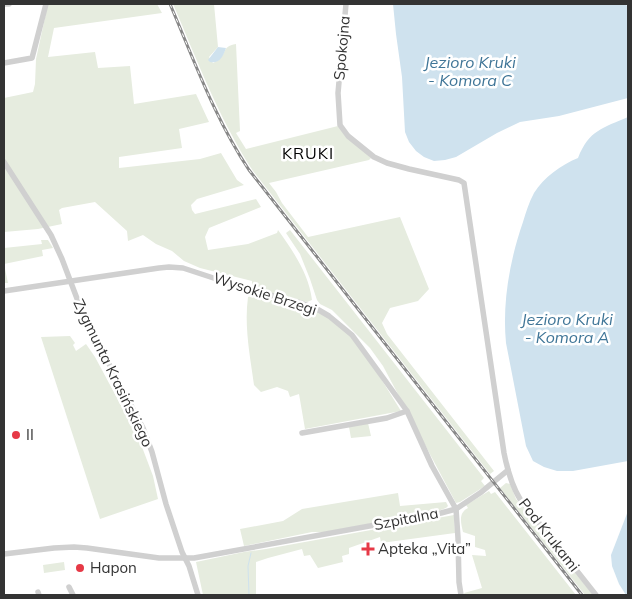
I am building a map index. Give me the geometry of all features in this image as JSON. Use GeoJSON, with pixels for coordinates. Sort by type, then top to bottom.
{"type":"FeatureCollection","features":[{"type":"Feature","properties":{"kind":"street"},"geometry":{"type":"LineString","coordinates":[[4,4],[9,4]]}},
{"type":"Feature","properties":{"kind":"street"},"geometry":{"type":"LineString","coordinates":[[4,63],[32,58],[46,4]]}},
{"type":"Feature","properties":{"kind":"street","name":"Spokojna"},"geometry":{"type":"LineString","coordinates":[[346,4],[338,93],[340,125],[348,136],[374,156],[387,163],[459,180],[464,183],[508,470]]}},
{"type":"Feature","properties":{"kind":"street","name":"Zygmunta Krasińskiego"},"geometry":{"type":"LineString","coordinates":[[4,162],[50,235],[62,259],[84,317],[147,437],[166,504],[198,595]]}},
{"type":"Feature","properties":{"kind":"street","name":"Wysokie Brzegi"},"geometry":{"type":"LineString","coordinates":[[4,291],[176,267],[307,305],[329,316],[352,335],[407,411],[432,466],[456,509],[461,595]]}},
{"type":"Feature","properties":{"kind":"street"},"geometry":{"type":"LineString","coordinates":[[302,433],[387,418],[407,411]]}},
{"type":"Feature","properties":{"kind":"street","name":"Szpitalna"},"geometry":{"type":"LineString","coordinates":[[4,554],[74,547],[159,558],[197,558],[456,509],[480,493],[508,470]]}},
{"type":"Feature","properties":{"kind":"street","name":"Pod Krukami"},"geometry":{"type":"LineString","coordinates":[[508,470],[520,499],[596,595]]}},
{"type":"Feature","properties":{"kind":"street"},"geometry":{"type":"LineString","coordinates":[[70,587],[73,595]]}},
{"type":"Feature","properties":{"kind":"shaded area"},"geometry":{"type":"Polygon","coordinates":[[[48,4],[157,4],[162,13],[54,28],[48,57],[95,52],[98,68],[130,66],[134,104],[196,94],[209,122],[179,129],[182,148],[119,157],[119,168],[200,159],[221,153],[237,180],[244,185],[197,199],[191,205],[192,210],[195,214],[256,199],[261,207],[209,228],[205,237],[208,250],[248,244],[277,233],[278,230],[304,272],[312,300],[307,302],[252,289],[252,281],[200,268],[184,261],[172,251],[156,244],[143,235],[128,241],[127,231],[95,202],[59,210],[62,224],[38,229],[4,232],[4,98],[33,92],[36,59],[48,4]]]}},
{"type":"Feature","properties":{"kind":"shaded area"},"geometry":{"type":"Polygon","coordinates":[[[173,4],[214,4],[218,47],[209,57],[213,63],[221,58],[228,47],[236,44],[240,131],[236,133],[246,149],[338,126],[371,158],[269,183],[308,237],[400,217],[429,289],[418,301],[390,308],[382,323],[387,334],[494,471],[490,474],[253,171],[219,110],[173,4]]]}},
{"type":"Feature","properties":{"kind":"shaded area"},"geometry":{"type":"Polygon","coordinates":[[[290,230],[484,478],[481,481],[485,486],[456,503],[383,366],[370,348],[332,310],[320,304],[317,300],[300,254],[286,233],[290,230]]]}},
{"type":"Feature","properties":{"kind":"shaded area"},"geometry":{"type":"Polygon","coordinates":[[[41,240],[48,240],[53,248],[42,250],[43,256],[4,264],[4,248],[42,244],[41,240]]]}},
{"type":"Feature","properties":{"kind":"shaded area"},"geometry":{"type":"Polygon","coordinates":[[[4,264],[8,283],[4,283],[4,264]]]}},
{"type":"Feature","properties":{"kind":"shaded area"},"geometry":{"type":"Polygon","coordinates":[[[251,296],[321,310],[355,337],[401,411],[305,429],[299,394],[290,397],[288,391],[277,387],[261,392],[254,385],[247,319],[248,297],[251,296]]]}},
{"type":"Feature","properties":{"kind":"shaded area"},"geometry":{"type":"Polygon","coordinates":[[[70,336],[75,343],[73,345],[76,351],[86,344],[95,357],[139,439],[153,476],[158,499],[100,519],[41,337],[70,336]]]}},
{"type":"Feature","properties":{"kind":"shaded area"},"geometry":{"type":"Polygon","coordinates":[[[368,423],[371,436],[351,438],[349,427],[368,423]]]}},
{"type":"Feature","properties":{"kind":"shaded area"},"geometry":{"type":"Polygon","coordinates":[[[506,483],[510,484],[516,499],[593,595],[585,595],[500,488],[506,483]]]}},
{"type":"Feature","properties":{"kind":"shaded area"},"geometry":{"type":"Polygon","coordinates":[[[489,491],[491,494],[495,492],[576,595],[465,595],[464,593],[482,588],[472,555],[486,556],[485,550],[475,547],[475,536],[463,532],[461,515],[468,508],[466,505],[489,491]]]}},
{"type":"Feature","properties":{"kind":"shaded area"},"geometry":{"type":"Polygon","coordinates":[[[398,493],[400,506],[446,502],[448,506],[438,511],[325,532],[312,532],[244,546],[240,529],[283,521],[302,509],[398,493]]]}},
{"type":"Feature","properties":{"kind":"shaded area"},"geometry":{"type":"Polygon","coordinates":[[[454,515],[455,533],[381,543],[380,537],[349,548],[349,554],[342,556],[343,562],[318,568],[310,555],[304,556],[302,549],[256,562],[256,595],[203,595],[196,562],[454,515]]]}},
{"type":"Feature","properties":{"kind":"shaded area"},"geometry":{"type":"Polygon","coordinates":[[[64,562],[65,570],[44,573],[43,565],[64,562]]]}},
{"type":"Feature","properties":{"kind":"water","name":"Jezioro Kruki - Komora C"},"geometry":{"type":"Polygon","coordinates":[[[393,4],[623,4],[628,6],[628,98],[559,116],[520,122],[456,157],[434,161],[424,157],[409,142],[405,132],[402,77],[393,4]]]}},
{"type":"Feature","properties":{"kind":"water"},"geometry":{"type":"Polygon","coordinates":[[[218,47],[226,48],[219,61],[210,62],[208,60],[218,47]]]}},
{"type":"Feature","properties":{"kind":"water","name":"Jezioro Kruki - Komora A"},"geometry":{"type":"Polygon","coordinates":[[[628,117],[628,461],[573,471],[557,471],[533,461],[526,446],[506,343],[505,312],[511,266],[518,236],[532,196],[538,187],[553,172],[578,158],[587,141],[598,131],[628,117]]]}},
{"type":"Feature","properties":{"kind":"water"},"geometry":{"type":"Polygon","coordinates":[[[628,511],[628,595],[626,595],[619,584],[612,566],[611,555],[628,511]]]}},
{"type":"Feature","properties":{"kind":"waterway"},"geometry":{"type":"LineString","coordinates":[[249,595],[248,566],[251,553]]}},
{"type":"Feature","properties":{"kind":"railway"},"geometry":{"type":"LineString","coordinates":[[170,4],[215,110],[249,170],[582,595]]}},
{"type":"Feature","properties":{"kind":"place","name":"II"},"geometry":{"type":"Point","coordinates":[16,435]}},
{"type":"Feature","properties":{"kind":"place","name":"Apteka „Vita”"},"geometry":{"type":"Point","coordinates":[368,549]}},
{"type":"Feature","properties":{"kind":"place","name":"Hapon"},"geometry":{"type":"Point","coordinates":[80,568]}},
{"type":"Feature","properties":{"kind":"district","name":"KRUKI"},"geometry":{"type":"Point","coordinates":[308,153]}}]}
